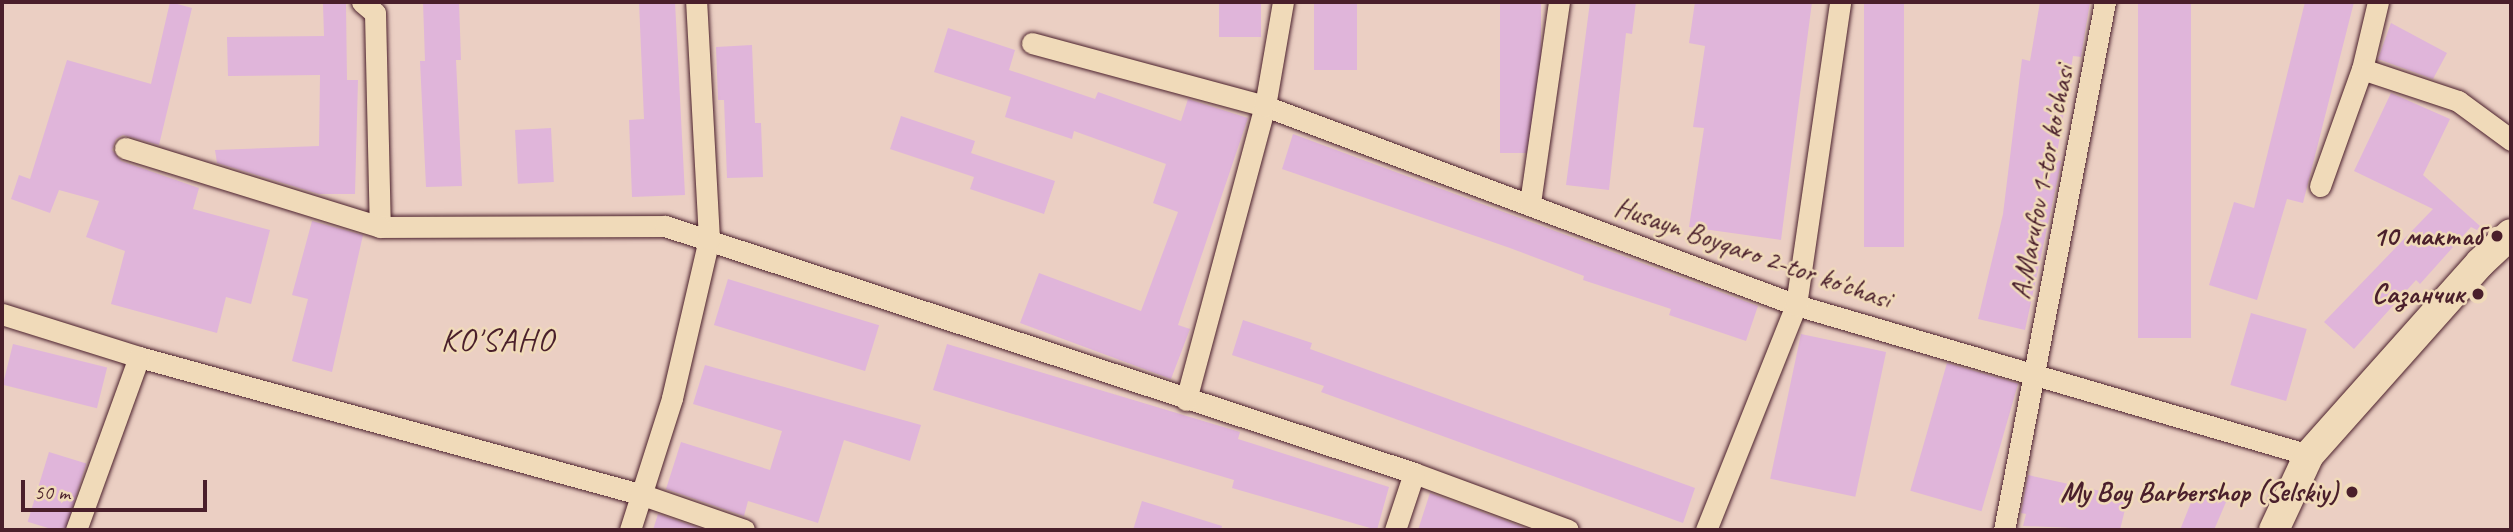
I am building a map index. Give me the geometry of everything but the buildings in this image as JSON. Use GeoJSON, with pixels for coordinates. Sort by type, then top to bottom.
{"type":"FeatureCollection","features":[{"type":"Feature","properties":{"kind":"main road"},"geometry":{"type":"LineString","coordinates":[[2274,530],[2309,455],[2480,263],[2511,234]]}},
{"type":"Feature","properties":{"kind":"street"},"geometry":{"type":"LineString","coordinates":[[362,2],[375,13],[380,227]]}},
{"type":"Feature","properties":{"kind":"street"},"geometry":{"type":"LineString","coordinates":[[630,530],[672,398],[709,239],[696,2]]}},
{"type":"Feature","properties":{"kind":"street"},"geometry":{"type":"LineString","coordinates":[[1186,400],[1265,106],[1283,2]]}},
{"type":"Feature","properties":{"kind":"street"},"geometry":{"type":"LineString","coordinates":[[1530,203],[1559,2]]}},
{"type":"Feature","properties":{"kind":"street"},"geometry":{"type":"LineString","coordinates":[[1706,530],[1796,304],[1840,2]]}},
{"type":"Feature","properties":{"kind":"street","name":"A.Marufov 1-tor ko'chasi"},"geometry":{"type":"LineString","coordinates":[[2004,530],[2105,2]]}},
{"type":"Feature","properties":{"kind":"street"},"geometry":{"type":"LineString","coordinates":[[2320,186],[2362,69],[2378,2]]}},
{"type":"Feature","properties":{"kind":"street","name":"Husayn Boyqaro 2-tor ko'chasi"},"geometry":{"type":"LineString","coordinates":[[1032,43],[1265,106],[1796,304],[2309,455]]}},
{"type":"Feature","properties":{"kind":"street"},"geometry":{"type":"LineString","coordinates":[[2362,69],[2458,101],[2511,140]]}},
{"type":"Feature","properties":{"kind":"street"},"geometry":{"type":"LineString","coordinates":[[125,148],[380,227],[666,226],[1186,400],[1414,473],[1568,530]]}},
{"type":"Feature","properties":{"kind":"street"},"geometry":{"type":"LineString","coordinates":[[2,314],[139,357],[642,495],[744,530]]}},
{"type":"Feature","properties":{"kind":"street"},"geometry":{"type":"LineString","coordinates":[[76,530],[139,357]]}},
{"type":"Feature","properties":{"kind":"street"},"geometry":{"type":"LineString","coordinates":[[1395,530],[1414,473]]}},
{"type":"Feature","properties":{"kind":"place","name":"10 мактаб"},"geometry":{"type":"Point","coordinates":[2497,236]}},
{"type":"Feature","properties":{"kind":"place","name":"Сазанчик"},"geometry":{"type":"Point","coordinates":[2478,294]}},
{"type":"Feature","properties":{"kind":"place","name":"My Boy Barbershop (Selskiy)"},"geometry":{"type":"Point","coordinates":[2352,492]}},
{"type":"Feature","properties":{"kind":"district","name":"KO'SAHO"},"geometry":{"type":"Point","coordinates":[498,340]}}]}
